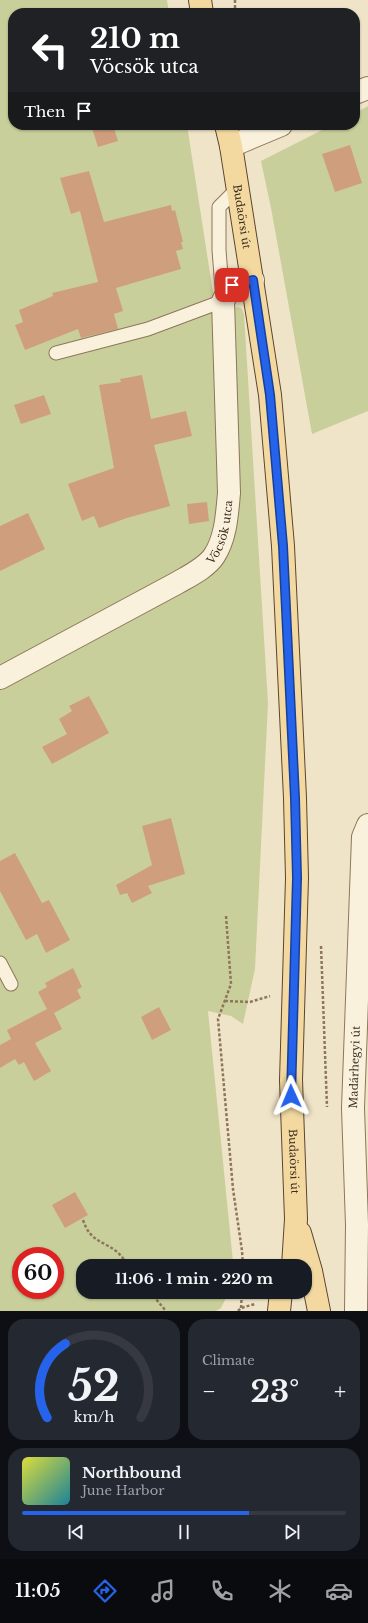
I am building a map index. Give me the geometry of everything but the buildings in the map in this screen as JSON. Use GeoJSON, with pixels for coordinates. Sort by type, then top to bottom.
{"type":"FeatureCollection","features":[{"type":"Feature","properties":{"kind":"main road","name":"Budaörsi út"},"geometry":{"type":"LineString","coordinates":[[227,130],[253,280],[270,395],[283,546],[295,798],[297,878],[291,1080],[296,1219],[293,1259]]}},
{"type":"Feature","properties":{"kind":"main road","name":"Budaörsi út"},"geometry":{"type":"LineString","coordinates":[[296,1219],[311,1271],[319,1311]]}},
{"type":"Feature","properties":{"kind":"main road"},"geometry":{"type":"LineString","coordinates":[[287,1259],[296,1219]]}},
{"type":"Feature","properties":{"kind":"main road"},"geometry":{"type":"LineString","coordinates":[[279,1311],[280,1299]]}},
{"type":"Feature","properties":{"kind":"main road"},"geometry":{"type":"LineString","coordinates":[[292,1299],[293,1311]]}},
{"type":"Feature","properties":{"kind":"street"},"geometry":{"type":"LineString","coordinates":[[231,146],[269,130]]}},
{"type":"Feature","properties":{"kind":"street"},"geometry":{"type":"LineString","coordinates":[[223,302],[232,285],[253,280]]}},
{"type":"Feature","properties":{"kind":"street","name":"Vöcsök utca"},"geometry":{"type":"LineString","coordinates":[[0,678],[200,570],[214,557],[221,541],[226,522],[229,493],[223,302]]}},
{"type":"Feature","properties":{"kind":"street","name":"Madárhegyi út"},"geometry":{"type":"LineString","coordinates":[[356,1311],[363,1219],[353,1108],[363,837],[368,825]]}},
{"type":"Feature","properties":{"kind":"lane"},"geometry":{"type":"LineString","coordinates":[[56,353],[148,329],[223,302],[219,250],[219,207],[237,189]]}},
{"type":"Feature","properties":{"kind":"lane"},"geometry":{"type":"LineString","coordinates":[[0,963],[11,984]]}},
{"type":"Feature","properties":{"kind":"path"},"geometry":{"type":"LineString","coordinates":[[226,916],[231,984],[218,1019],[233,1189],[243,1259]]}},
{"type":"Feature","properties":{"kind":"path"},"geometry":{"type":"LineString","coordinates":[[225,1001],[250,1002],[294,989]]}},
{"type":"Feature","properties":{"kind":"path"},"geometry":{"type":"LineString","coordinates":[[83,1220],[86,1230],[93,1238],[117,1252],[123,1259]]}},
{"type":"Feature","properties":{"kind":"path"},"geometry":{"type":"LineString","coordinates":[[156,1299],[166,1311]]}},
{"type":"Feature","properties":{"kind":"path"},"geometry":{"type":"LineString","coordinates":[[241,1308],[242,1299]]}},
{"type":"Feature","properties":{"kind":"green space"},"geometry":{"type":"Polygon","coordinates":[[[0,0],[167,0],[168,8],[8,8],[8,130],[188,130],[214,299],[234,370],[236,340],[232,318],[233,308],[238,307],[242,309],[244,314],[268,703],[255,969],[243,1024],[231,1016],[208,1011],[233,1259],[76,1259],[76,1299],[226,1299],[221,1308],[216,1311],[0,1311],[0,0]]]}},
{"type":"Feature","properties":{"kind":"green space"},"geometry":{"type":"Polygon","coordinates":[[[368,106],[368,411],[312,434],[261,161],[322,130],[360,130],[360,110],[368,106]]]}},
{"type":"Feature","properties":{"kind":"route"},"geometry":{"type":"LineString","coordinates":[[232,285],[253,280],[270,395],[283,546],[295,798],[297,878],[291,1096]]}}]}
